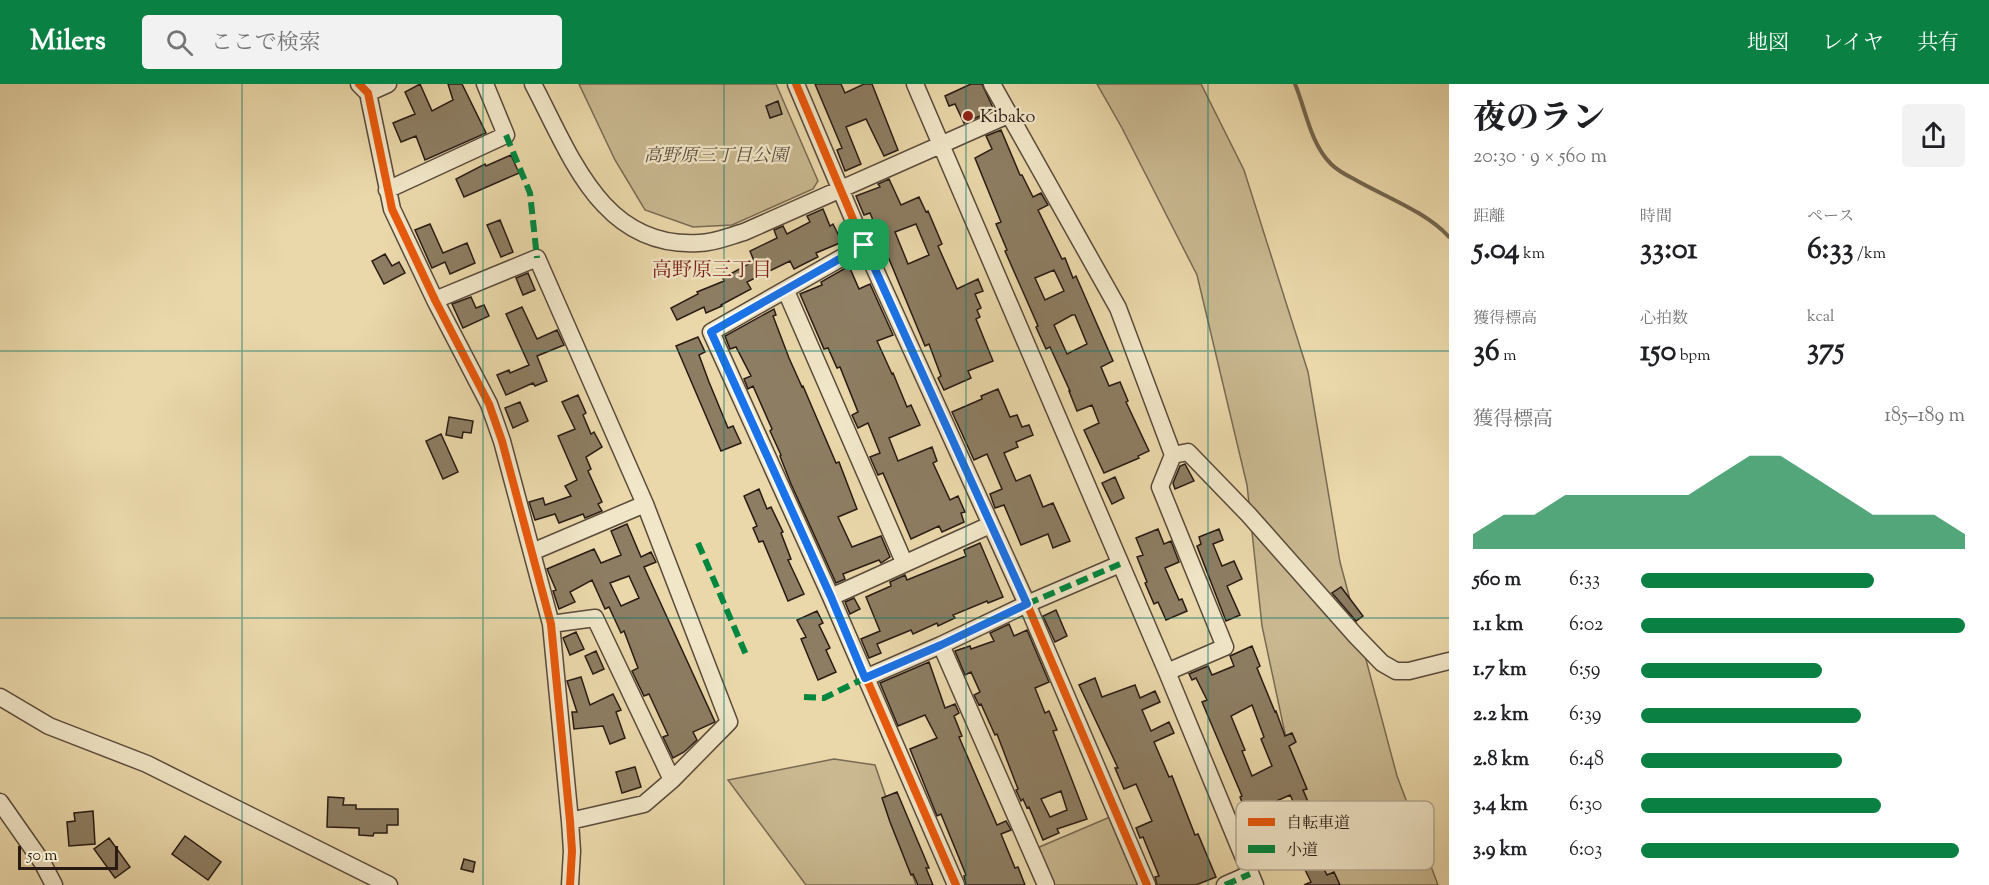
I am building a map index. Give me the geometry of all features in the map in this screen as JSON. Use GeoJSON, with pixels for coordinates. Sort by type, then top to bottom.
{"type":"FeatureCollection","features":[{"type":"Feature","properties":{"kind":"street"},"geometry":{"type":"LineString","coordinates":[[388,84],[364,89],[392,209],[435,300],[489,404],[502,441],[551,624],[570,821],[572,851],[570,885]]}},
{"type":"Feature","properties":{"kind":"street"},"geometry":{"type":"LineString","coordinates":[[387,190],[506,135],[485,84]]}},
{"type":"Feature","properties":{"kind":"street"},"geometry":{"type":"LineString","coordinates":[[533,84],[574,161],[602,205],[630,228],[655,240],[700,243],[744,232],[1008,115]]}},
{"type":"Feature","properties":{"kind":"street"},"geometry":{"type":"LineString","coordinates":[[796,84],[864,245],[1027,604],[1147,885]]}},
{"type":"Feature","properties":{"kind":"street"},"geometry":{"type":"LineString","coordinates":[[915,84],[943,145],[1236,839]]}},
{"type":"Feature","properties":{"kind":"street"},"geometry":{"type":"LineString","coordinates":[[992,84],[1118,308],[1173,455],[1160,487],[1225,647],[1167,672]]}},
{"type":"Feature","properties":{"kind":"street"},"geometry":{"type":"LineString","coordinates":[[864,245],[711,332],[831,597],[956,885]]}},
{"type":"Feature","properties":{"kind":"street"},"geometry":{"type":"LineString","coordinates":[[435,300],[537,258],[645,504],[729,722],[672,780],[644,804],[570,821]]}},
{"type":"Feature","properties":{"kind":"street"},"geometry":{"type":"LineString","coordinates":[[786,291],[904,562]]}},
{"type":"Feature","properties":{"kind":"street"},"geometry":{"type":"LineString","coordinates":[[1173,455],[1188,452],[1248,514],[1356,636],[1383,663],[1396,670],[1408,671],[1449,660]]}},
{"type":"Feature","properties":{"kind":"street"},"geometry":{"type":"LineString","coordinates":[[532,552],[645,504]]}},
{"type":"Feature","properties":{"kind":"street"},"geometry":{"type":"LineString","coordinates":[[831,597],[990,525]]}},
{"type":"Feature","properties":{"kind":"street"},"geometry":{"type":"LineString","coordinates":[[865,678],[1120,564]]}},
{"type":"Feature","properties":{"kind":"street"},"geometry":{"type":"LineString","coordinates":[[551,624],[595,618],[672,780]]}},
{"type":"Feature","properties":{"kind":"street"},"geometry":{"type":"LineString","coordinates":[[941,645],[1046,885]]}},
{"type":"Feature","properties":{"kind":"street"},"geometry":{"type":"LineString","coordinates":[[0,697],[49,726],[147,764],[389,885]]}},
{"type":"Feature","properties":{"kind":"street"},"geometry":{"type":"LineString","coordinates":[[0,802],[42,862],[54,885]]}},
{"type":"Feature","properties":{"kind":"street"},"geometry":{"type":"LineString","coordinates":[[1226,885],[1253,880]]}},
{"type":"Feature","properties":{"kind":"green space","name":"高野原三丁目公園"},"geometry":{"type":"Polygon","coordinates":[[[579,84],[776,84],[818,181],[813,189],[732,225],[693,227],[645,210],[615,160],[579,84]]]}},
{"type":"Feature","properties":{"kind":"green space"},"geometry":{"type":"Polygon","coordinates":[[[1097,84],[1201,84],[1244,170],[1308,372],[1340,562],[1397,776],[1406,801],[1299,801],[1262,626],[1247,485],[1197,275],[1097,84]]]}},
{"type":"Feature","properties":{"kind":"green space"},"geometry":{"type":"Polygon","coordinates":[[[834,759],[875,765],[916,885],[806,885],[728,780],[834,759]]]}},
{"type":"Feature","properties":{"kind":"green space"},"geometry":{"type":"Polygon","coordinates":[[[1110,817],[1139,885],[1052,885],[1037,848],[1110,817]]]}},
{"type":"Feature","properties":{"kind":"green space"},"geometry":{"type":"Polygon","coordinates":[[[1320,870],[1432,870],[1438,885],[1330,885],[1320,870]]]}},
{"type":"Feature","properties":{"kind":"building"},"geometry":{"type":"Polygon","coordinates":[[[420,84],[432,111],[453,100],[448,84],[462,84],[486,133],[425,160],[416,136],[401,142],[393,123],[415,114],[405,92],[420,84]]]}},
{"type":"Feature","properties":{"kind":"building"},"geometry":{"type":"Polygon","coordinates":[[[815,84],[841,84],[845,93],[864,84],[872,84],[898,150],[884,156],[866,119],[846,127],[861,164],[845,171],[837,150],[842,148],[815,84]]]}},
{"type":"Feature","properties":{"kind":"building"},"geometry":{"type":"Polygon","coordinates":[[[971,84],[982,84],[994,110],[964,123],[955,104],[949,106],[945,96],[971,84]]]}},
{"type":"Feature","properties":{"kind":"building"},"geometry":{"type":"Polygon","coordinates":[[[778,101],[782,114],[770,118],[766,106],[778,101]]]}},
{"type":"Feature","properties":{"kind":"building"},"geometry":{"type":"Polygon","coordinates":[[[1001,130],[1020,175],[1033,197],[1041,193],[1048,205],[1038,210],[1062,259],[1065,258],[1073,278],[1076,276],[1113,361],[1101,367],[1109,386],[1120,382],[1128,401],[1126,402],[1149,451],[1138,456],[1139,458],[1104,473],[1084,430],[1099,423],[1092,405],[1077,411],[1050,347],[1046,349],[1036,327],[1038,326],[1005,251],[1007,250],[996,224],[1001,222],[975,158],[992,149],[986,136],[1001,130]],[[1054,270],[1035,278],[1045,300],[1064,291],[1054,270]],[[1075,315],[1054,325],[1067,354],[1087,344],[1075,315]]]}},
{"type":"Feature","properties":{"kind":"building"},"geometry":{"type":"Polygon","coordinates":[[[511,155],[519,173],[464,197],[456,179],[485,164],[486,166],[511,155]]]}},
{"type":"Feature","properties":{"kind":"building"},"geometry":{"type":"Polygon","coordinates":[[[889,179],[901,205],[919,197],[926,212],[928,211],[942,244],[938,246],[957,289],[978,279],[983,291],[975,294],[981,308],[977,310],[980,317],[976,319],[993,361],[968,371],[971,378],[944,390],[938,378],[941,376],[929,344],[925,346],[870,213],[864,215],[856,196],[880,187],[878,184],[889,179]],[[916,224],[895,232],[908,264],[929,255],[916,224]]]}},
{"type":"Feature","properties":{"kind":"building"},"geometry":{"type":"Polygon","coordinates":[[[823,209],[830,226],[833,224],[842,242],[816,253],[818,257],[794,269],[790,261],[747,282],[751,289],[722,306],[706,313],[704,307],[677,320],[671,308],[698,294],[697,292],[724,281],[723,278],[754,261],[750,251],[777,238],[774,230],[783,226],[787,234],[810,222],[807,216],[823,209]]]}},
{"type":"Feature","properties":{"kind":"building"},"geometry":{"type":"Polygon","coordinates":[[[500,220],[513,252],[501,257],[487,225],[500,220]]]}},
{"type":"Feature","properties":{"kind":"building"},"geometry":{"type":"Polygon","coordinates":[[[430,224],[443,253],[467,243],[475,263],[450,274],[445,262],[432,268],[415,230],[430,224]]]}},
{"type":"Feature","properties":{"kind":"building"},"geometry":{"type":"Polygon","coordinates":[[[385,254],[392,266],[399,262],[405,273],[384,284],[372,261],[385,254]]]}},
{"type":"Feature","properties":{"kind":"building"},"geometry":{"type":"Polygon","coordinates":[[[849,266],[859,289],[870,284],[893,335],[877,341],[907,407],[911,405],[920,425],[889,438],[898,461],[932,447],[937,461],[933,463],[950,500],[958,496],[965,512],[961,513],[964,522],[942,532],[939,526],[911,539],[883,473],[878,475],[870,457],[880,453],[868,423],[858,428],[852,415],[858,412],[840,367],[837,368],[828,348],[824,349],[800,294],[822,285],[821,282],[849,266]]]}},
{"type":"Feature","properties":{"kind":"building"},"geometry":{"type":"Polygon","coordinates":[[[528,273],[535,290],[523,295],[516,278],[528,273]]]}},
{"type":"Feature","properties":{"kind":"building"},"geometry":{"type":"Polygon","coordinates":[[[471,297],[476,308],[484,305],[489,316],[463,328],[452,304],[471,297]]]}},
{"type":"Feature","properties":{"kind":"building"},"geometry":{"type":"Polygon","coordinates":[[[522,307],[537,339],[557,330],[564,345],[537,356],[547,381],[535,386],[533,383],[506,395],[497,375],[509,370],[510,373],[529,365],[506,314],[522,307]]]}},
{"type":"Feature","properties":{"kind":"building"},"geometry":{"type":"Polygon","coordinates":[[[774,309],[776,315],[773,316],[789,358],[836,463],[839,462],[857,509],[838,517],[852,547],[881,536],[890,557],[881,563],[879,560],[843,574],[845,579],[836,583],[791,484],[770,431],[772,429],[753,386],[748,389],[744,379],[751,376],[736,347],[730,349],[725,336],[774,309]]]}},
{"type":"Feature","properties":{"kind":"building"},"geometry":{"type":"Polygon","coordinates":[[[698,337],[705,352],[699,355],[709,382],[728,428],[733,426],[741,443],[721,451],[676,346],[698,337]]]}},
{"type":"Feature","properties":{"kind":"building"},"geometry":{"type":"Polygon","coordinates":[[[998,389],[1010,417],[1017,415],[1022,427],[1029,425],[1033,435],[1016,442],[1018,447],[1004,453],[1016,481],[1030,475],[1043,507],[1053,503],[1070,541],[1053,548],[1048,534],[1021,545],[1004,505],[995,508],[990,494],[1002,489],[987,454],[974,460],[952,412],[998,389]]]}},
{"type":"Feature","properties":{"kind":"building"},"geometry":{"type":"Polygon","coordinates":[[[578,395],[586,413],[583,415],[591,434],[594,432],[602,447],[586,457],[591,469],[588,471],[602,502],[598,504],[602,511],[585,518],[583,514],[559,523],[555,514],[535,520],[529,502],[543,498],[545,505],[571,496],[565,486],[577,480],[558,436],[575,429],[562,402],[578,395]]]}},
{"type":"Feature","properties":{"kind":"building"},"geometry":{"type":"Polygon","coordinates":[[[520,402],[528,421],[513,428],[505,408],[520,402]]]}},
{"type":"Feature","properties":{"kind":"building"},"geometry":{"type":"Polygon","coordinates":[[[449,417],[473,421],[471,433],[463,432],[462,438],[446,435],[449,417]]]}},
{"type":"Feature","properties":{"kind":"building"},"geometry":{"type":"Polygon","coordinates":[[[441,434],[458,472],[443,479],[426,441],[441,434]]]}},
{"type":"Feature","properties":{"kind":"building"},"geometry":{"type":"Polygon","coordinates":[[[1185,464],[1194,481],[1175,489],[1173,483],[1180,466],[1185,464]]]}},
{"type":"Feature","properties":{"kind":"building"},"geometry":{"type":"Polygon","coordinates":[[[1115,477],[1124,498],[1112,504],[1102,483],[1115,477]]]}},
{"type":"Feature","properties":{"kind":"building"},"geometry":{"type":"Polygon","coordinates":[[[759,489],[767,509],[771,507],[783,532],[781,533],[791,559],[788,560],[804,594],[788,601],[763,541],[759,542],[753,528],[757,526],[744,496],[759,489]]]}},
{"type":"Feature","properties":{"kind":"building"},"geometry":{"type":"Polygon","coordinates":[[[627,524],[641,557],[651,552],[656,562],[644,567],[715,722],[693,732],[697,740],[673,758],[663,737],[668,735],[649,694],[644,696],[632,671],[638,668],[624,631],[621,633],[609,607],[605,609],[592,580],[570,592],[575,602],[559,609],[553,591],[556,590],[547,569],[594,549],[601,563],[621,555],[611,531],[627,524]],[[629,576],[610,583],[621,606],[639,598],[629,576]]]}},
{"type":"Feature","properties":{"kind":"building"},"geometry":{"type":"Polygon","coordinates":[[[1158,529],[1164,544],[1171,541],[1179,562],[1165,568],[1179,600],[1182,599],[1187,611],[1166,620],[1158,602],[1154,604],[1137,557],[1143,555],[1136,538],[1158,529]]]}},
{"type":"Feature","properties":{"kind":"building"},"geometry":{"type":"Polygon","coordinates":[[[1219,529],[1223,540],[1213,544],[1222,566],[1234,561],[1242,579],[1227,586],[1240,615],[1226,621],[1197,546],[1201,544],[1199,537],[1219,529]]]}},
{"type":"Feature","properties":{"kind":"building"},"geometry":{"type":"Polygon","coordinates":[[[980,543],[1003,597],[953,615],[955,618],[938,626],[937,623],[913,634],[911,630],[877,644],[881,653],[869,658],[861,639],[880,631],[866,597],[891,586],[890,582],[905,575],[907,580],[966,556],[964,550],[980,543]]]}},
{"type":"Feature","properties":{"kind":"building"},"geometry":{"type":"Polygon","coordinates":[[[1341,587],[1363,616],[1356,621],[1332,593],[1341,587]]]}},
{"type":"Feature","properties":{"kind":"building"},"geometry":{"type":"Polygon","coordinates":[[[854,598],[860,609],[850,614],[845,602],[854,598]]]}},
{"type":"Feature","properties":{"kind":"building"},"geometry":{"type":"Polygon","coordinates":[[[1056,610],[1067,636],[1055,642],[1043,616],[1056,610]]]}},
{"type":"Feature","properties":{"kind":"building"},"geometry":{"type":"Polygon","coordinates":[[[817,611],[823,623],[819,625],[830,648],[826,650],[836,672],[818,680],[801,639],[806,637],[797,620],[817,611]]]}},
{"type":"Feature","properties":{"kind":"building"},"geometry":{"type":"Polygon","coordinates":[[[1009,624],[1014,636],[1027,630],[1049,682],[1035,688],[1045,713],[1049,711],[1057,730],[1053,731],[1087,819],[1057,829],[1059,833],[1043,840],[1029,807],[1027,808],[1023,799],[1021,801],[1016,790],[1018,789],[997,734],[995,735],[981,704],[979,705],[974,695],[980,692],[971,672],[965,675],[955,651],[970,646],[971,649],[994,641],[990,633],[1009,624]],[[1061,791],[1041,799],[1050,817],[1067,810],[1061,791]]]}},
{"type":"Feature","properties":{"kind":"building"},"geometry":{"type":"Polygon","coordinates":[[[576,632],[584,649],[570,655],[563,638],[576,632]]]}},
{"type":"Feature","properties":{"kind":"building"},"geometry":{"type":"Polygon","coordinates":[[[1252,646],[1260,666],[1257,668],[1285,736],[1292,733],[1296,742],[1289,746],[1307,789],[1303,790],[1308,801],[1293,801],[1290,795],[1276,801],[1242,801],[1240,797],[1242,796],[1202,702],[1207,700],[1196,678],[1192,680],[1189,674],[1208,666],[1212,675],[1234,666],[1230,656],[1252,646]],[[1252,705],[1231,716],[1245,750],[1242,751],[1252,776],[1272,766],[1261,739],[1264,737],[1252,705]]]}},
{"type":"Feature","properties":{"kind":"building"},"geometry":{"type":"Polygon","coordinates":[[[596,651],[604,669],[593,674],[585,656],[596,651]]]}},
{"type":"Feature","properties":{"kind":"building"},"geometry":{"type":"Polygon","coordinates":[[[929,662],[945,708],[955,704],[959,713],[954,716],[962,736],[959,737],[997,825],[1006,821],[1011,830],[1001,834],[1015,868],[1018,867],[1025,885],[966,885],[964,876],[966,875],[941,814],[937,816],[910,749],[937,738],[925,715],[898,726],[880,683],[929,662]]]}},
{"type":"Feature","properties":{"kind":"building"},"geometry":{"type":"Polygon","coordinates":[[[581,677],[590,705],[613,694],[621,710],[616,712],[625,738],[610,744],[603,726],[574,729],[572,712],[577,712],[567,681],[581,677]]]}},
{"type":"Feature","properties":{"kind":"building"},"geometry":{"type":"Polygon","coordinates":[[[1095,678],[1102,697],[1135,685],[1140,698],[1155,691],[1160,702],[1142,710],[1151,731],[1169,722],[1174,733],[1154,742],[1169,777],[1172,776],[1195,835],[1198,834],[1216,877],[1196,885],[1157,885],[1155,877],[1159,876],[1143,837],[1140,838],[1136,828],[1152,821],[1136,784],[1124,789],[1115,768],[1118,768],[1079,685],[1095,678]]]}},
{"type":"Feature","properties":{"kind":"building"},"geometry":{"type":"Polygon","coordinates":[[[635,767],[641,787],[622,793],[616,772],[635,767]]]}},
{"type":"Feature","properties":{"kind":"building"},"geometry":{"type":"Polygon","coordinates":[[[897,792],[929,868],[926,868],[933,885],[918,885],[913,874],[911,875],[890,822],[882,798],[897,792]]]}},
{"type":"Feature","properties":{"kind":"building"},"geometry":{"type":"Polygon","coordinates":[[[328,797],[344,798],[343,805],[356,805],[356,809],[398,809],[398,825],[387,825],[387,833],[374,833],[373,836],[359,835],[359,828],[327,827],[328,797]]]}},
{"type":"Feature","properties":{"kind":"building"},"geometry":{"type":"Polygon","coordinates":[[[93,811],[95,844],[69,846],[67,822],[75,821],[74,813],[93,811]]]}},
{"type":"Feature","properties":{"kind":"building"},"geometry":{"type":"Polygon","coordinates":[[[185,836],[221,862],[208,880],[172,854],[185,836]]]}},
{"type":"Feature","properties":{"kind":"building"},"geometry":{"type":"Polygon","coordinates":[[[109,838],[130,867],[115,878],[94,849],[109,838]]]}},
{"type":"Feature","properties":{"kind":"building"},"geometry":{"type":"Polygon","coordinates":[[[464,859],[475,862],[473,872],[461,869],[464,859]]]}},
{"type":"Feature","properties":{"kind":"building"},"geometry":{"type":"Polygon","coordinates":[[[1305,870],[1324,870],[1327,875],[1334,872],[1340,885],[1304,885],[1311,882],[1305,870]]]}},
{"type":"Feature","properties":{"kind":"waterway"},"geometry":{"type":"LineString","coordinates":[[1295,84],[1313,136],[1331,164],[1348,176],[1417,212],[1449,237]]}},
{"type":"Feature","properties":{"kind":"marked path"},"geometry":{"type":"LineString","coordinates":[[506,135],[530,193],[537,258]]}},
{"type":"Feature","properties":{"kind":"marked path"},"geometry":{"type":"LineString","coordinates":[[698,543],[747,657]]}},
{"type":"Feature","properties":{"kind":"marked path"},"geometry":{"type":"LineString","coordinates":[[1027,604],[1120,564]]}},
{"type":"Feature","properties":{"kind":"marked path"},"geometry":{"type":"LineString","coordinates":[[804,697],[824,698],[865,678]]}},
{"type":"Feature","properties":{"kind":"marked path"},"geometry":{"type":"LineString","coordinates":[[1225,885],[1250,874]]}},
{"type":"Feature","properties":{"kind":"cycle path"},"geometry":{"type":"LineString","coordinates":[[359,84],[368,93],[392,209],[435,300],[489,404],[502,441],[551,624],[570,821],[572,851],[570,885]]}},
{"type":"Feature","properties":{"kind":"cycle path"},"geometry":{"type":"LineString","coordinates":[[796,84],[864,245],[1027,604],[1147,885]]}},
{"type":"Feature","properties":{"kind":"cycle path"},"geometry":{"type":"LineString","coordinates":[[864,245],[711,332],[831,597],[956,885]]}},
{"type":"Feature","properties":{"kind":"place","name":"Kibako"},"geometry":{"type":"Point","coordinates":[968,116]}},
{"type":"Feature","properties":{"kind":"district","name":"高野原三丁目"},"geometry":{"type":"Point","coordinates":[712,269]}},
{"type":"Feature","properties":{"kind":"route"},"geometry":{"type":"LineString","coordinates":[[864,245],[1027,604],[865,678],[831,597],[711,332],[864,245]]}}]}
